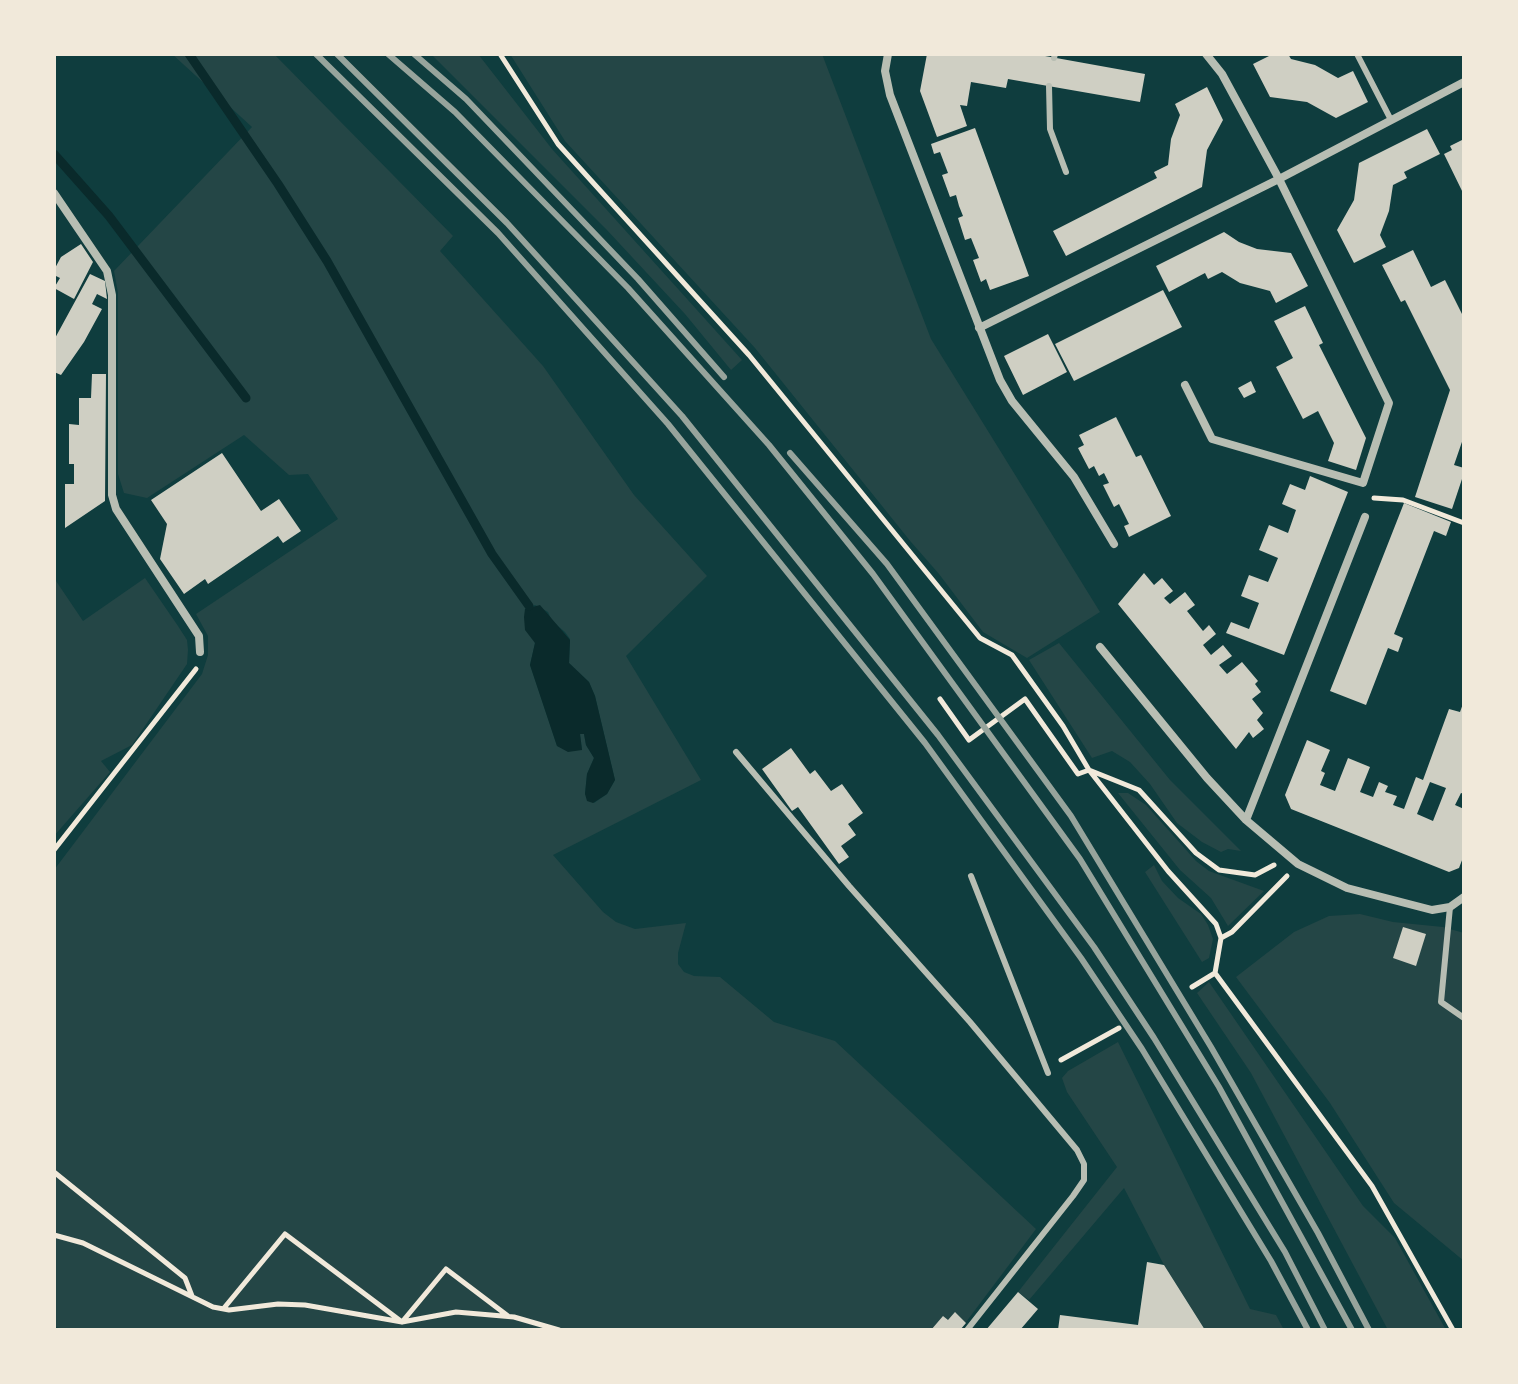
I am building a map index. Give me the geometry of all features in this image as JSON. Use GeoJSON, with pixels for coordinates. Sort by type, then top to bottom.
{"type":"FeatureCollection","features":[{"type":"Feature","properties":{"kind":"street"},"geometry":{"type":"LineString","coordinates":[[888,54],[885,71],[890,95],[979,328],[1012,401],[1074,477],[1114,544]]}},
{"type":"Feature","properties":{"kind":"street"},"geometry":{"type":"LineString","coordinates":[[1185,385],[1212,439],[1363,483],[1389,403],[1279,179],[1222,74],[1206,54]]}},
{"type":"Feature","properties":{"kind":"street"},"geometry":{"type":"LineString","coordinates":[[979,328],[1279,179],[1464,82]]}},
{"type":"Feature","properties":{"kind":"street"},"geometry":{"type":"LineString","coordinates":[[54,193],[107,271],[112,295],[112,495],[116,509],[199,636],[200,652]]}},
{"type":"Feature","properties":{"kind":"street"},"geometry":{"type":"LineString","coordinates":[[1246,820],[1365,517]]}},
{"type":"Feature","properties":{"kind":"street"},"geometry":{"type":"LineString","coordinates":[[1100,647],[1207,778],[1246,820],[1298,864],[1347,888],[1432,910],[1450,907],[1464,897]]}},
{"type":"Feature","properties":{"kind":"lane"},"geometry":{"type":"LineString","coordinates":[[1357,54],[1391,120]]}},
{"type":"Feature","properties":{"kind":"lane"},"geometry":{"type":"LineString","coordinates":[[1049,86],[1050,129],[1066,172]]}},
{"type":"Feature","properties":{"kind":"lane"},"geometry":{"type":"LineString","coordinates":[[736,752],[970,1022],[1077,1150],[1084,1164],[1084,1180],[1073,1196],[967,1330]]}},
{"type":"Feature","properties":{"kind":"lane"},"geometry":{"type":"LineString","coordinates":[[971,876],[1048,1073]]}},
{"type":"Feature","properties":{"kind":"lane"},"geometry":{"type":"LineString","coordinates":[[1450,907],[1441,1002],[1464,1018]]}},
{"type":"Feature","properties":{"kind":"path"},"geometry":{"type":"LineString","coordinates":[[500,54],[558,144],[749,355],[980,638],[1012,655],[1026,672],[1089,770],[1168,871],[1216,924],[1221,938],[1215,973],[1372,1186],[1453,1330]]}},
{"type":"Feature","properties":{"kind":"path"},"geometry":{"type":"LineString","coordinates":[[1369,497],[1403,500],[1464,523]]}},
{"type":"Feature","properties":{"kind":"path"},"geometry":{"type":"LineString","coordinates":[[54,850],[196,673],[200,652]]}},
{"type":"Feature","properties":{"kind":"path"},"geometry":{"type":"LineString","coordinates":[[940,699],[969,740],[1025,699],[1078,774],[1089,770],[1139,790],[1196,853],[1219,870],[1255,875],[1289,857]]}},
{"type":"Feature","properties":{"kind":"path"},"geometry":{"type":"LineString","coordinates":[[1221,938],[1232,932],[1298,864]]}},
{"type":"Feature","properties":{"kind":"path"},"geometry":{"type":"LineString","coordinates":[[1192,987],[1215,973]]}},
{"type":"Feature","properties":{"kind":"path"},"geometry":{"type":"LineString","coordinates":[[1048,1073],[1058,1061],[1119,1028]]}},
{"type":"Feature","properties":{"kind":"path"},"geometry":{"type":"LineString","coordinates":[[54,1172],[185,1278],[193,1297]]}},
{"type":"Feature","properties":{"kind":"path"},"geometry":{"type":"LineString","coordinates":[[223,1309],[285,1234],[402,1322]]}},
{"type":"Feature","properties":{"kind":"path"},"geometry":{"type":"LineString","coordinates":[[54,1235],[83,1243],[213,1307],[223,1309],[305,1305],[402,1322],[456,1312],[509,1316],[559,1330]]}},
{"type":"Feature","properties":{"kind":"path"},"geometry":{"type":"LineString","coordinates":[[402,1322],[446,1269],[509,1316]]}},
{"type":"Feature","properties":{"kind":"shaded area"},"geometry":{"type":"Polygon","coordinates":[[[172,54],[274,54],[453,236],[440,251],[543,366],[634,495],[707,576],[626,656],[701,780],[553,855],[603,912],[616,922],[635,929],[686,923],[678,953],[678,964],[684,972],[694,976],[720,977],[774,1022],[835,1041],[1036,1229],[960,1330],[73,1330],[54,1327],[54,870],[202,674],[208,655],[208,636],[196,614],[338,519],[308,474],[289,475],[244,435],[147,498],[124,493],[118,474],[118,293],[114,271],[252,127],[172,54]],[[535,605],[525,609],[535,643],[530,665],[557,746],[582,750],[580,734],[584,734],[594,758],[587,774],[585,794],[594,803],[607,794],[615,780],[595,696],[589,682],[569,663],[570,639],[552,621],[548,612],[535,605]]]}},
{"type":"Feature","properties":{"kind":"shaded area"},"geometry":{"type":"Polygon","coordinates":[[[431,54],[478,54],[552,149],[742,360],[731,370],[685,314],[606,229],[431,54]]]}},
{"type":"Feature","properties":{"kind":"shaded area"},"geometry":{"type":"Polygon","coordinates":[[[510,54],[822,54],[931,339],[1100,612],[1027,658],[983,632],[755,348],[565,141],[510,54]]]}},
{"type":"Feature","properties":{"kind":"shaded area"},"geometry":{"type":"Polygon","coordinates":[[[54,578],[83,621],[145,578],[187,640],[188,650],[187,664],[132,745],[101,761],[110,772],[54,836],[54,578]]]}},
{"type":"Feature","properties":{"kind":"shaded area"},"geometry":{"type":"Polygon","coordinates":[[[540,605],[570,640],[569,663],[589,682],[595,696],[615,780],[607,794],[593,803],[587,801],[585,794],[587,774],[594,758],[584,734],[580,734],[582,750],[568,752],[557,746],[530,665],[535,643],[525,630],[525,609],[540,605]]]}},
{"type":"Feature","properties":{"kind":"shaded area"},"geometry":{"type":"Polygon","coordinates":[[[1059,643],[1170,780],[1241,851],[1228,849],[1221,852],[1177,823],[1150,784],[1130,762],[1112,751],[1092,758],[1029,660],[1059,643]]]}},
{"type":"Feature","properties":{"kind":"shaded area"},"geometry":{"type":"Polygon","coordinates":[[[1118,793],[1128,793],[1146,805],[1196,861],[1209,871],[1264,891],[1228,926],[1211,898],[1180,870],[1118,793]]]}},
{"type":"Feature","properties":{"kind":"shaded area"},"geometry":{"type":"Polygon","coordinates":[[[1154,865],[1162,881],[1178,898],[1201,914],[1208,925],[1213,939],[1209,958],[1202,962],[1145,872],[1154,865]]]}},
{"type":"Feature","properties":{"kind":"shaded area"},"geometry":{"type":"Polygon","coordinates":[[[1360,914],[1464,933],[1464,1261],[1394,1203],[1330,1103],[1236,977],[1294,932],[1329,916],[1360,914]]]}},
{"type":"Feature","properties":{"kind":"shaded area"},"geometry":{"type":"Polygon","coordinates":[[[1209,982],[1363,1206],[1395,1238],[1446,1330],[1388,1330],[1251,1073],[1197,993],[1209,982]]]}},
{"type":"Feature","properties":{"kind":"shaded area"},"geometry":{"type":"Polygon","coordinates":[[[1118,1042],[1250,1309],[1276,1315],[1284,1330],[1205,1330],[1164,1265],[1124,1188],[1029,1300],[1018,1292],[1117,1167],[1067,1092],[1062,1078],[1068,1071],[1118,1042]]]}},
{"type":"Feature","properties":{"kind":"building"},"geometry":{"type":"Polygon","coordinates":[[[927,54],[1034,54],[1145,74],[1140,102],[1008,79],[1006,88],[971,82],[967,106],[960,105],[967,126],[937,137],[920,91],[927,54]]]}},
{"type":"Feature","properties":{"kind":"building"},"geometry":{"type":"Polygon","coordinates":[[[1273,54],[1288,54],[1291,59],[1315,65],[1338,78],[1353,71],[1368,102],[1336,118],[1307,102],[1270,97],[1253,64],[1273,54]]]}},
{"type":"Feature","properties":{"kind":"building"},"geometry":{"type":"Polygon","coordinates":[[[1207,87],[1223,120],[1207,150],[1202,187],[1066,256],[1053,231],[1157,178],[1154,172],[1168,165],[1171,139],[1180,115],[1175,104],[1207,87]]]}},
{"type":"Feature","properties":{"kind":"building"},"geometry":{"type":"Polygon","coordinates":[[[975,128],[1029,276],[990,290],[986,279],[981,282],[973,260],[979,258],[971,238],[965,240],[958,218],[963,216],[956,195],[950,197],[942,175],[948,173],[940,152],[934,154],[931,144],[975,128]]]}},
{"type":"Feature","properties":{"kind":"building"},"geometry":{"type":"Polygon","coordinates":[[[1427,129],[1440,154],[1404,172],[1407,178],[1393,185],[1389,211],[1380,235],[1386,247],[1354,263],[1337,230],[1354,200],[1359,163],[1427,129]]]}},
{"type":"Feature","properties":{"kind":"building"},"geometry":{"type":"Polygon","coordinates":[[[1464,139],[1464,195],[1444,154],[1452,150],[1450,146],[1464,139]]]}},
{"type":"Feature","properties":{"kind":"building"},"geometry":{"type":"Polygon","coordinates":[[[1224,232],[1257,249],[1291,253],[1308,286],[1276,303],[1270,291],[1240,283],[1222,272],[1208,279],[1205,273],[1169,292],[1156,266],[1224,232]]]}},
{"type":"Feature","properties":{"kind":"building"},"geometry":{"type":"Polygon","coordinates":[[[81,244],[93,262],[74,299],[54,288],[60,278],[54,275],[54,270],[61,257],[81,244]]]}},
{"type":"Feature","properties":{"kind":"building"},"geometry":{"type":"Polygon","coordinates":[[[1413,250],[1431,287],[1445,280],[1464,318],[1464,436],[1454,465],[1464,468],[1464,473],[1452,509],[1415,497],[1450,390],[1405,300],[1401,302],[1382,265],[1413,250]]]}},
{"type":"Feature","properties":{"kind":"building"},"geometry":{"type":"Polygon","coordinates":[[[90,274],[105,281],[107,299],[97,294],[92,304],[102,309],[61,375],[54,372],[54,340],[90,274]]]}},
{"type":"Feature","properties":{"kind":"building"},"geometry":{"type":"Polygon","coordinates":[[[1163,290],[1182,327],[1074,381],[1055,344],[1163,290]]]}},
{"type":"Feature","properties":{"kind":"building"},"geometry":{"type":"Polygon","coordinates":[[[1305,306],[1323,343],[1319,345],[1366,438],[1356,470],[1328,461],[1334,443],[1318,411],[1303,419],[1276,367],[1293,358],[1274,321],[1305,306]]]}},
{"type":"Feature","properties":{"kind":"building"},"geometry":{"type":"Polygon","coordinates":[[[1048,334],[1067,372],[1023,395],[1004,356],[1048,334]]]}},
{"type":"Feature","properties":{"kind":"building"},"geometry":{"type":"Polygon","coordinates":[[[92,374],[106,374],[105,501],[65,528],[65,484],[74,484],[74,464],[69,464],[69,424],[79,425],[79,398],[91,398],[92,374]]]}},
{"type":"Feature","properties":{"kind":"building"},"geometry":{"type":"Polygon","coordinates":[[[1251,381],[1256,392],[1244,398],[1238,388],[1251,381]]]}},
{"type":"Feature","properties":{"kind":"building"},"geometry":{"type":"Polygon","coordinates":[[[1116,417],[1136,457],[1141,455],[1171,516],[1129,537],[1124,526],[1129,524],[1119,504],[1114,507],[1103,485],[1109,483],[1104,473],[1099,476],[1094,466],[1089,469],[1078,448],[1084,445],[1079,435],[1116,417]]]}},
{"type":"Feature","properties":{"kind":"building"},"geometry":{"type":"Polygon","coordinates":[[[222,453],[261,511],[279,499],[301,531],[283,543],[278,536],[208,584],[205,579],[184,594],[160,559],[167,524],[151,500],[222,453]]]}},
{"type":"Feature","properties":{"kind":"building"},"geometry":{"type":"Polygon","coordinates":[[[1310,476],[1348,492],[1284,655],[1226,633],[1231,622],[1249,629],[1259,603],[1241,596],[1249,575],[1268,582],[1278,558],[1259,550],[1269,525],[1288,533],[1296,510],[1282,504],[1290,484],[1305,490],[1310,476]]]}},
{"type":"Feature","properties":{"kind":"building"},"geometry":{"type":"Polygon","coordinates":[[[1404,503],[1451,522],[1446,536],[1434,531],[1394,634],[1403,638],[1398,652],[1388,648],[1366,705],[1330,691],[1404,503]]]}},
{"type":"Feature","properties":{"kind":"building"},"geometry":{"type":"Polygon","coordinates":[[[1144,573],[1154,585],[1162,578],[1173,591],[1164,598],[1170,604],[1185,592],[1195,605],[1187,611],[1203,631],[1209,625],[1216,634],[1203,645],[1211,655],[1223,645],[1232,656],[1219,665],[1227,674],[1242,662],[1258,681],[1255,684],[1261,692],[1252,699],[1263,713],[1257,720],[1264,729],[1253,738],[1249,732],[1236,749],[1118,604],[1144,573]]]}},
{"type":"Feature","properties":{"kind":"building"},"geometry":{"type":"Polygon","coordinates":[[[1464,701],[1464,794],[1461,793],[1455,805],[1464,809],[1464,855],[1459,868],[1449,872],[1291,809],[1285,795],[1307,740],[1330,750],[1321,771],[1325,773],[1320,785],[1335,791],[1348,758],[1370,767],[1360,792],[1373,797],[1379,782],[1388,786],[1385,792],[1397,796],[1393,805],[1404,809],[1416,777],[1423,780],[1449,709],[1460,712],[1464,701]],[[1430,782],[1417,814],[1433,821],[1446,788],[1430,782]]]}},
{"type":"Feature","properties":{"kind":"building"},"geometry":{"type":"Polygon","coordinates":[[[791,748],[810,774],[815,770],[831,791],[842,784],[863,813],[848,824],[856,835],[841,846],[849,857],[839,864],[798,807],[792,811],[762,769],[791,748]]]}},
{"type":"Feature","properties":{"kind":"building"},"geometry":{"type":"Polygon","coordinates":[[[1403,927],[1426,934],[1416,966],[1393,958],[1403,927]]]}},
{"type":"Feature","properties":{"kind":"building"},"geometry":{"type":"Polygon","coordinates":[[[1147,1262],[1164,1265],[1205,1330],[1058,1330],[1060,1315],[1138,1325],[1147,1262]]]}},
{"type":"Feature","properties":{"kind":"building"},"geometry":{"type":"Polygon","coordinates":[[[1018,1292],[1038,1309],[1020,1330],[986,1330],[1018,1292]]]}},
{"type":"Feature","properties":{"kind":"building"},"geometry":{"type":"Polygon","coordinates":[[[955,1312],[966,1323],[960,1330],[931,1330],[943,1316],[948,1320],[955,1312]]]}},
{"type":"Feature","properties":{"kind":"waterway"},"geometry":{"type":"LineString","coordinates":[[189,54],[327,261],[492,554],[529,606]]}},
{"type":"Feature","properties":{"kind":"waterway"},"geometry":{"type":"LineString","coordinates":[[54,154],[109,216],[246,398]]}},
{"type":"Feature","properties":{"kind":"railway"},"geometry":{"type":"LineString","coordinates":[[316,54],[498,233],[668,424],[925,743],[1081,958],[1142,1049],[1271,1261],[1308,1330]]}},
{"type":"Feature","properties":{"kind":"railway"},"geometry":{"type":"LineString","coordinates":[[337,54],[507,223],[682,416],[938,735],[1094,947],[1154,1038],[1285,1252],[1325,1330]]}},
{"type":"Feature","properties":{"kind":"railway"},"geometry":{"type":"LineString","coordinates":[[388,54],[455,112],[628,288],[769,445],[873,574],[1080,859],[1219,1087],[1352,1330]]}},
{"type":"Feature","properties":{"kind":"railway"},"geometry":{"type":"LineString","coordinates":[[414,54],[466,99],[638,279],[724,377]]}},
{"type":"Feature","properties":{"kind":"railway"},"geometry":{"type":"LineString","coordinates":[[790,453],[887,564],[1071,816],[1211,1047],[1318,1233],[1369,1330]]}}]}
